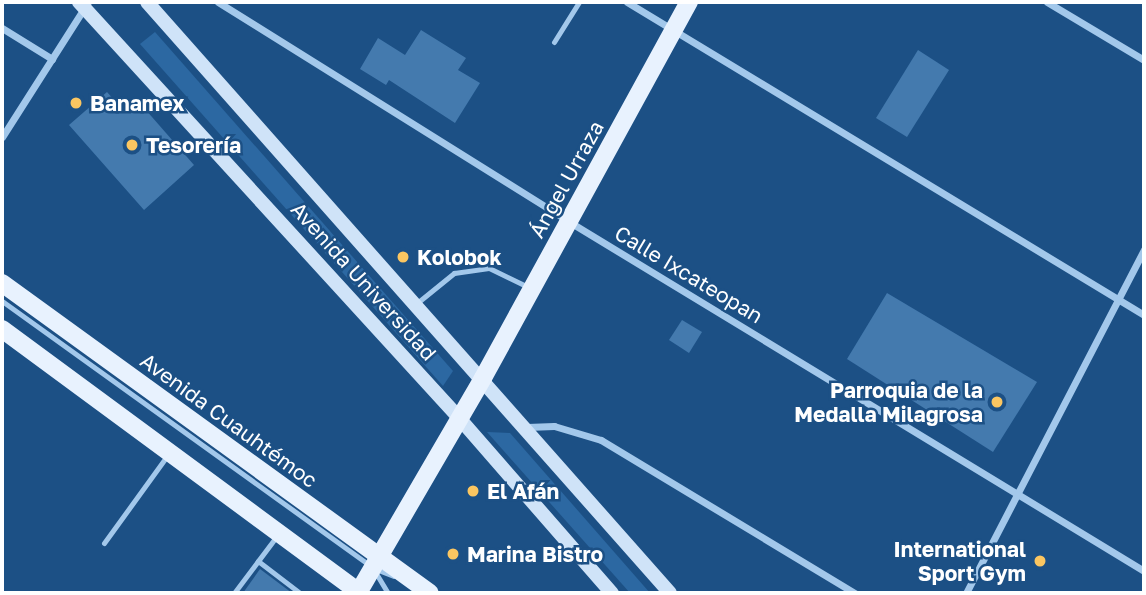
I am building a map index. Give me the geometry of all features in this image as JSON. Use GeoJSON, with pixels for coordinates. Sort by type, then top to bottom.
{"type":"FeatureCollection","features":[{"type":"Feature","properties":{"kind":"main road","name":"Avenida Universidad"},"geometry":{"type":"LineString","coordinates":[[147,2],[484,378],[670,593]]}},
{"type":"Feature","properties":{"kind":"main road","name":"Ángel Urraza"},"geometry":{"type":"LineString","coordinates":[[460,419],[690,2]]}},
{"type":"Feature","properties":{"kind":"main road","name":"Avenida Universidad"},"geometry":{"type":"LineString","coordinates":[[84,4],[460,419],[612,593]]}},
{"type":"Feature","properties":{"kind":"main road","name":"Avenida Cuauhtémoc"},"geometry":{"type":"LineString","coordinates":[[2,283],[376,562],[430,593]]}},
{"type":"Feature","properties":{"kind":"main road"},"geometry":{"type":"LineString","coordinates":[[2,330],[171,451],[359,593],[460,419]]}},
{"type":"Feature","properties":{"kind":"street","name":"Calle Ixcateopan"},"geometry":{"type":"LineString","coordinates":[[218,2],[568,221],[1144,570]]}},
{"type":"Feature","properties":{"kind":"street"},"geometry":{"type":"LineString","coordinates":[[627,2],[1144,315]]}},
{"type":"Feature","properties":{"kind":"street"},"geometry":{"type":"LineString","coordinates":[[1046,2],[1144,60]]}},
{"type":"Feature","properties":{"kind":"street"},"geometry":{"type":"LineString","coordinates":[[2,137],[84,4]]}},
{"type":"Feature","properties":{"kind":"street"},"geometry":{"type":"LineString","coordinates":[[2,27],[52,59]]}},
{"type":"Feature","properties":{"kind":"street"},"geometry":{"type":"LineString","coordinates":[[966,593],[1144,249]]}},
{"type":"Feature","properties":{"kind":"street"},"geometry":{"type":"LineString","coordinates":[[527,427],[554,426],[601,440],[855,593]]}},
{"type":"Feature","properties":{"kind":"lane"},"geometry":{"type":"LineString","coordinates":[[554,42],[579,2]]}},
{"type":"Feature","properties":{"kind":"lane"},"geometry":{"type":"LineString","coordinates":[[417,303],[454,273],[489,268],[532,289]]}},
{"type":"Feature","properties":{"kind":"lane"},"geometry":{"type":"LineString","coordinates":[[2,302],[421,593]]}},
{"type":"Feature","properties":{"kind":"lane"},"geometry":{"type":"LineString","coordinates":[[104,544],[171,451]]}},
{"type":"Feature","properties":{"kind":"lane"},"geometry":{"type":"LineString","coordinates":[[234,593],[279,533]]}},
{"type":"Feature","properties":{"kind":"lane"},"geometry":{"type":"LineString","coordinates":[[258,561],[300,593]]}},
{"type":"Feature","properties":{"kind":"lane"},"geometry":{"type":"LineString","coordinates":[[376,562],[388,593]]}},
{"type":"Feature","properties":{"kind":"shaded area"},"geometry":{"type":"Polygon","coordinates":[[[155,32],[453,371],[443,386],[140,44],[155,32]]]}},
{"type":"Feature","properties":{"kind":"shaded area"},"geometry":{"type":"Polygon","coordinates":[[[487,432],[510,433],[650,593],[630,593],[487,432]]]}},
{"type":"Feature","properties":{"kind":"building"},"geometry":{"type":"Polygon","coordinates":[[[421,30],[466,58],[458,70],[480,83],[455,123],[389,80],[386,85],[360,69],[378,38],[405,55],[421,30]]]}},
{"type":"Feature","properties":{"kind":"building"},"geometry":{"type":"Polygon","coordinates":[[[918,50],[949,70],[907,137],[876,118],[918,50]]]}},
{"type":"Feature","properties":{"kind":"building","name":"Tesorería"},"geometry":{"type":"Polygon","coordinates":[[[107,92],[125,112],[138,101],[194,165],[144,210],[69,125],[107,92]]]}},
{"type":"Feature","properties":{"kind":"building"},"geometry":{"type":"Polygon","coordinates":[[[887,293],[1037,382],[993,452],[847,359],[887,293]]]}},
{"type":"Feature","properties":{"kind":"building"},"geometry":{"type":"Polygon","coordinates":[[[682,320],[702,332],[689,353],[669,340],[682,320]]]}},
{"type":"Feature","properties":{"kind":"building"},"geometry":{"type":"Polygon","coordinates":[[[260,569],[292,593],[243,593],[260,569]]]}},
{"type":"Feature","properties":{"kind":"place","name":"Banamex"},"geometry":{"type":"Point","coordinates":[76,103]}},
{"type":"Feature","properties":{"kind":"place","name":"Tesorería"},"geometry":{"type":"Point","coordinates":[132,145]}},
{"type":"Feature","properties":{"kind":"place","name":"Kolobok"},"geometry":{"type":"Point","coordinates":[403,257]}},
{"type":"Feature","properties":{"kind":"place","name":"Parroquia de la Medalla Milagrosa"},"geometry":{"type":"Point","coordinates":[997,402]}},
{"type":"Feature","properties":{"kind":"place","name":"El Afán"},"geometry":{"type":"Point","coordinates":[473,491]}},
{"type":"Feature","properties":{"kind":"place","name":"Marina Bistro"},"geometry":{"type":"Point","coordinates":[453,554]}},
{"type":"Feature","properties":{"kind":"place","name":"International Sport Gym"},"geometry":{"type":"Point","coordinates":[1040,561]}}]}
